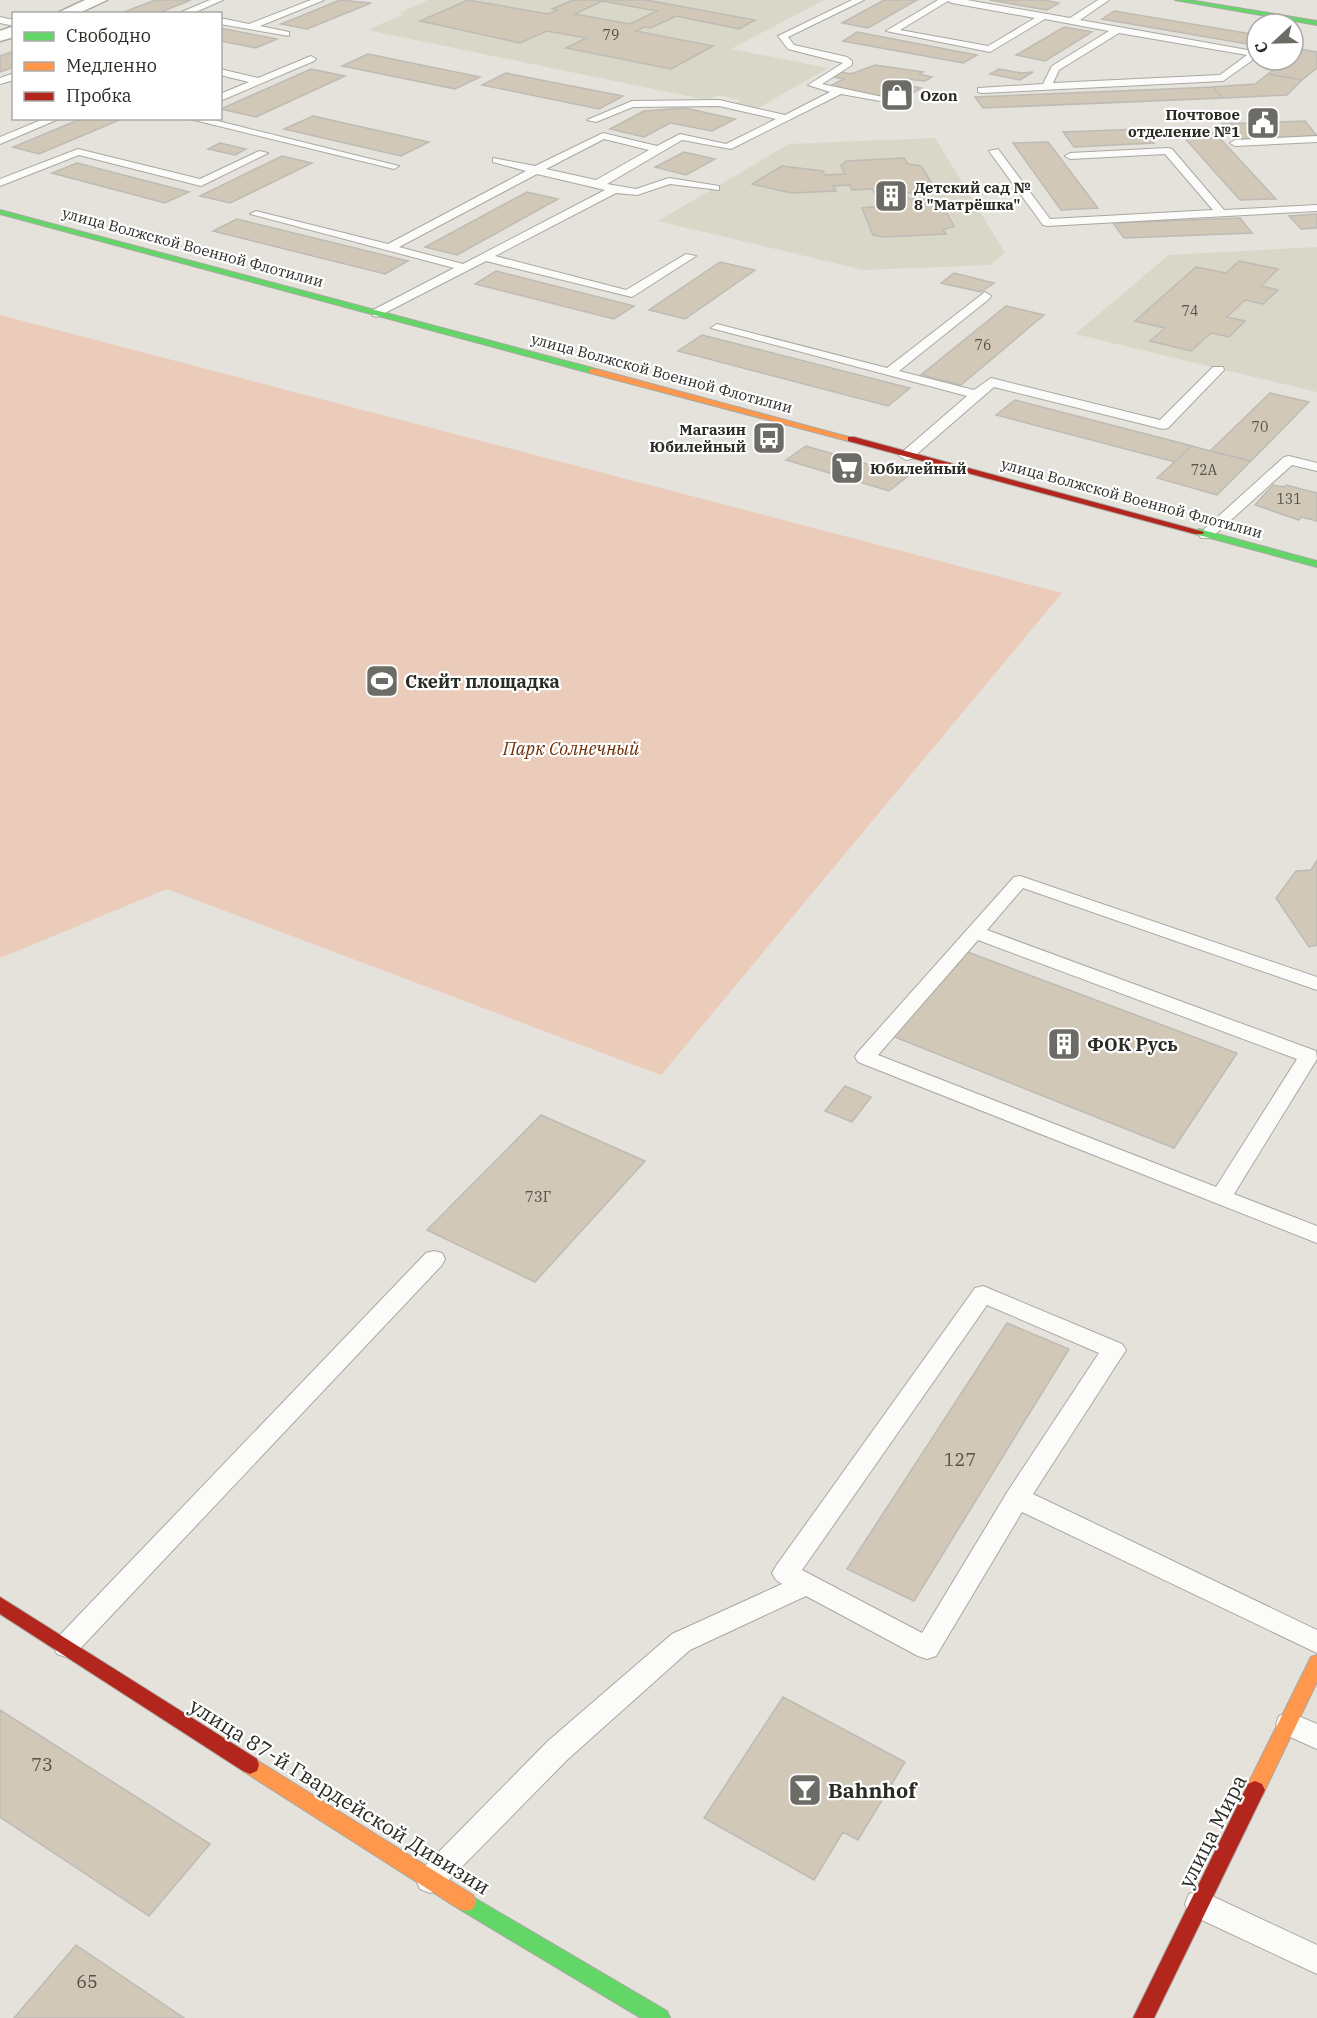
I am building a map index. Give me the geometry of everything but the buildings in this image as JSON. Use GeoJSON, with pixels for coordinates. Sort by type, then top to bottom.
{"type":"FeatureCollection","features":[{"type":"Feature","properties":{"kind":"street"},"geometry":{"type":"LineString","coordinates":[[67,12],[99,0]]}},
{"type":"Feature","properties":{"kind":"street"},"geometry":{"type":"LineString","coordinates":[[1178,0],[1245,13]]}},
{"type":"Feature","properties":{"kind":"street","name":"улица Волжской Военной Флотилии"},"geometry":{"type":"LineString","coordinates":[[0,212],[1317,564]]}},
{"type":"Feature","properties":{"kind":"street","name":"улица 87-й Гвардейской Дивизии"},"geometry":{"type":"LineString","coordinates":[[0,1605],[430,1880],[660,2018]]}},
{"type":"Feature","properties":{"kind":"street","name":"улица Мира"},"geometry":{"type":"LineString","coordinates":[[1143,2018],[1317,1663]]}},
{"type":"Feature","properties":{"kind":"lane"},"geometry":{"type":"LineString","coordinates":[[187,12],[218,0]]}},
{"type":"Feature","properties":{"kind":"lane"},"geometry":{"type":"LineString","coordinates":[[250,27],[319,0]]}},
{"type":"Feature","properties":{"kind":"lane"},"geometry":{"type":"LineString","coordinates":[[859,0],[783,36],[791,47],[844,58],[849,63],[813,85],[893,102]]}},
{"type":"Feature","properties":{"kind":"lane"},"geometry":{"type":"LineString","coordinates":[[944,0],[891,31],[990,49],[1043,17]]}},
{"type":"Feature","properties":{"kind":"lane"},"geometry":{"type":"LineString","coordinates":[[952,0],[1245,51]]}},
{"type":"Feature","properties":{"kind":"lane"},"geometry":{"type":"LineString","coordinates":[[1071,22],[1104,0]]}},
{"type":"Feature","properties":{"kind":"lane"},"geometry":{"type":"LineString","coordinates":[[222,21],[286,34]]}},
{"type":"Feature","properties":{"kind":"lane"},"geometry":{"type":"LineString","coordinates":[[1047,87],[1055,68],[1117,30]]}},
{"type":"Feature","properties":{"kind":"lane"},"geometry":{"type":"LineString","coordinates":[[222,97],[311,59]]}},
{"type":"Feature","properties":{"kind":"lane"},"geometry":{"type":"LineString","coordinates":[[982,90],[1223,78],[1245,61]]}},
{"type":"Feature","properties":{"kind":"lane"},"geometry":{"type":"LineString","coordinates":[[222,72],[259,81]]}},
{"type":"Feature","properties":{"kind":"lane"},"geometry":{"type":"LineString","coordinates":[[598,184],[680,137],[727,147],[839,91]]}},
{"type":"Feature","properties":{"kind":"lane"},"geometry":{"type":"LineString","coordinates":[[592,120],[632,104],[718,103],[786,118]]}},
{"type":"Feature","properties":{"kind":"lane"},"geometry":{"type":"LineString","coordinates":[[0,141],[51,120]]}},
{"type":"Feature","properties":{"kind":"lane"},"geometry":{"type":"LineString","coordinates":[[198,120],[394,166]]}},
{"type":"Feature","properties":{"kind":"lane"},"geometry":{"type":"LineString","coordinates":[[389,248],[603,136],[658,149]]}},
{"type":"Feature","properties":{"kind":"lane"},"geometry":{"type":"LineString","coordinates":[[1235,143],[1317,139]]}},
{"type":"Feature","properties":{"kind":"lane"},"geometry":{"type":"LineString","coordinates":[[994,151],[1047,223],[1317,208]]}},
{"type":"Feature","properties":{"kind":"lane"},"geometry":{"type":"LineString","coordinates":[[1070,156],[1168,151],[1221,213]]}},
{"type":"Feature","properties":{"kind":"lane"},"geometry":{"type":"LineString","coordinates":[[0,183],[78,152],[201,183],[263,153]]}},
{"type":"Feature","properties":{"kind":"lane"},"geometry":{"type":"LineString","coordinates":[[496,160],[598,184],[614,190],[637,192],[669,181],[715,188]]}},
{"type":"Feature","properties":{"kind":"lane"},"geometry":{"type":"LineString","coordinates":[[377,313],[487,258],[614,190]]}},
{"type":"Feature","properties":{"kind":"lane"},"geometry":{"type":"LineString","coordinates":[[256,214],[467,268]]}},
{"type":"Feature","properties":{"kind":"lane"},"geometry":{"type":"LineString","coordinates":[[487,258],[628,294],[690,256]]}},
{"type":"Feature","properties":{"kind":"lane"},"geometry":{"type":"LineString","coordinates":[[891,371],[985,296]]}},
{"type":"Feature","properties":{"kind":"lane"},"geometry":{"type":"LineString","coordinates":[[717,328],[977,395]]}},
{"type":"Feature","properties":{"kind":"lane"},"geometry":{"type":"LineString","coordinates":[[906,456],[992,382],[1162,425],[1218,370]]}},
{"type":"Feature","properties":{"kind":"lane"},"geometry":{"type":"LineString","coordinates":[[1206,535],[1289,460],[1317,467]]}},
{"type":"Feature","properties":{"kind":"lane"},"geometry":{"type":"LineString","coordinates":[[1317,984],[1020,881],[865,1057],[1317,1235]]}},
{"type":"Feature","properties":{"kind":"lane"},"geometry":{"type":"LineString","coordinates":[[975,932],[1309,1056],[1221,1197]]}},
{"type":"Feature","properties":{"kind":"lane"},"geometry":{"type":"LineString","coordinates":[[66,1646],[434,1258]]}},
{"type":"Feature","properties":{"kind":"lane"},"geometry":{"type":"LineString","coordinates":[[983,1294],[1114,1350],[1017,1498],[927,1648],[785,1573],[983,1294]]}},
{"type":"Feature","properties":{"kind":"lane"},"geometry":{"type":"LineString","coordinates":[[1017,1498],[1317,1642]]}},
{"type":"Feature","properties":{"kind":"lane"},"geometry":{"type":"LineString","coordinates":[[430,1880],[558,1750],[681,1642],[807,1584]]}},
{"type":"Feature","properties":{"kind":"lane"},"geometry":{"type":"LineString","coordinates":[[1289,1724],[1317,1737]]}},
{"type":"Feature","properties":{"kind":"lane"},"geometry":{"type":"LineString","coordinates":[[1199,1904],[1317,1960]]}},
{"type":"Feature","properties":{"kind":"shaded area"},"geometry":{"type":"Polygon","coordinates":[[[428,0],[824,0],[731,49],[828,68],[758,108],[736,103],[741,100],[718,95],[707,100],[367,30],[404,14],[399,13],[428,0]]]}},
{"type":"Feature","properties":{"kind":"shaded area"},"geometry":{"type":"Polygon","coordinates":[[[935,138],[1005,253],[990,265],[864,270],[658,221],[789,144],[935,138]]]}},
{"type":"Feature","properties":{"kind":"shaded area"},"geometry":{"type":"Polygon","coordinates":[[[1317,247],[1317,392],[1075,334],[1169,255],[1317,247]]]}},
{"type":"Feature","properties":{"kind":"green space","name":"Парк Солнечный"},"geometry":{"type":"Polygon","coordinates":[[[0,315],[1062,593],[661,1075],[167,889],[0,958],[0,315]]]}},
{"type":"Feature","properties":{"kind":"traffic: fast"},"geometry":{"type":"LineString","coordinates":[[1178,0],[1317,23]]}},
{"type":"Feature","properties":{"kind":"traffic: fast"},"geometry":{"type":"LineString","coordinates":[[0,212],[593,371]]}},
{"type":"Feature","properties":{"kind":"traffic: fast"},"geometry":{"type":"LineString","coordinates":[[1199,532],[1317,564]]}},
{"type":"Feature","properties":{"kind":"traffic: fast"},"geometry":{"type":"LineString","coordinates":[[466,1902],[660,2018]]}},
{"type":"Feature","properties":{"kind":"traffic: slow"},"geometry":{"type":"LineString","coordinates":[[593,371],[851,439]]}},
{"type":"Feature","properties":{"kind":"traffic: slow"},"geometry":{"type":"LineString","coordinates":[[1255,1790],[1317,1663]]}},
{"type":"Feature","properties":{"kind":"traffic: slow"},"geometry":{"type":"LineString","coordinates":[[250,1765],[466,1902]]}},
{"type":"Feature","properties":{"kind":"traffic: jam"},"geometry":{"type":"LineString","coordinates":[[851,439],[1199,532]]}},
{"type":"Feature","properties":{"kind":"traffic: jam"},"geometry":{"type":"LineString","coordinates":[[0,1605],[250,1765]]}},
{"type":"Feature","properties":{"kind":"traffic: jam"},"geometry":{"type":"LineString","coordinates":[[1143,2018],[1255,1790]]}},
{"type":"Feature","properties":{"kind":"place","name":"Ozon"},"geometry":{"type":"Point","coordinates":[897,95]}},
{"type":"Feature","properties":{"kind":"place","name":"Почтовое отделение №1"},"geometry":{"type":"Point","coordinates":[1263,123]}},
{"type":"Feature","properties":{"kind":"place","name":"Детский сад № 8 \"Матрёшка\""},"geometry":{"type":"Point","coordinates":[891,196]}},
{"type":"Feature","properties":{"kind":"place","name":"Магазин Юбилейный"},"geometry":{"type":"Point","coordinates":[769,438]}},
{"type":"Feature","properties":{"kind":"place","name":"Юбилейный"},"geometry":{"type":"Point","coordinates":[847,468]}},
{"type":"Feature","properties":{"kind":"place","name":"Скейт площадка"},"geometry":{"type":"Point","coordinates":[382,681]}},
{"type":"Feature","properties":{"kind":"place","name":"ФОК Русь"},"geometry":{"type":"Point","coordinates":[1064,1044]}},
{"type":"Feature","properties":{"kind":"place","name":"Bahnhof"},"geometry":{"type":"Point","coordinates":[805,1790]}}]}
